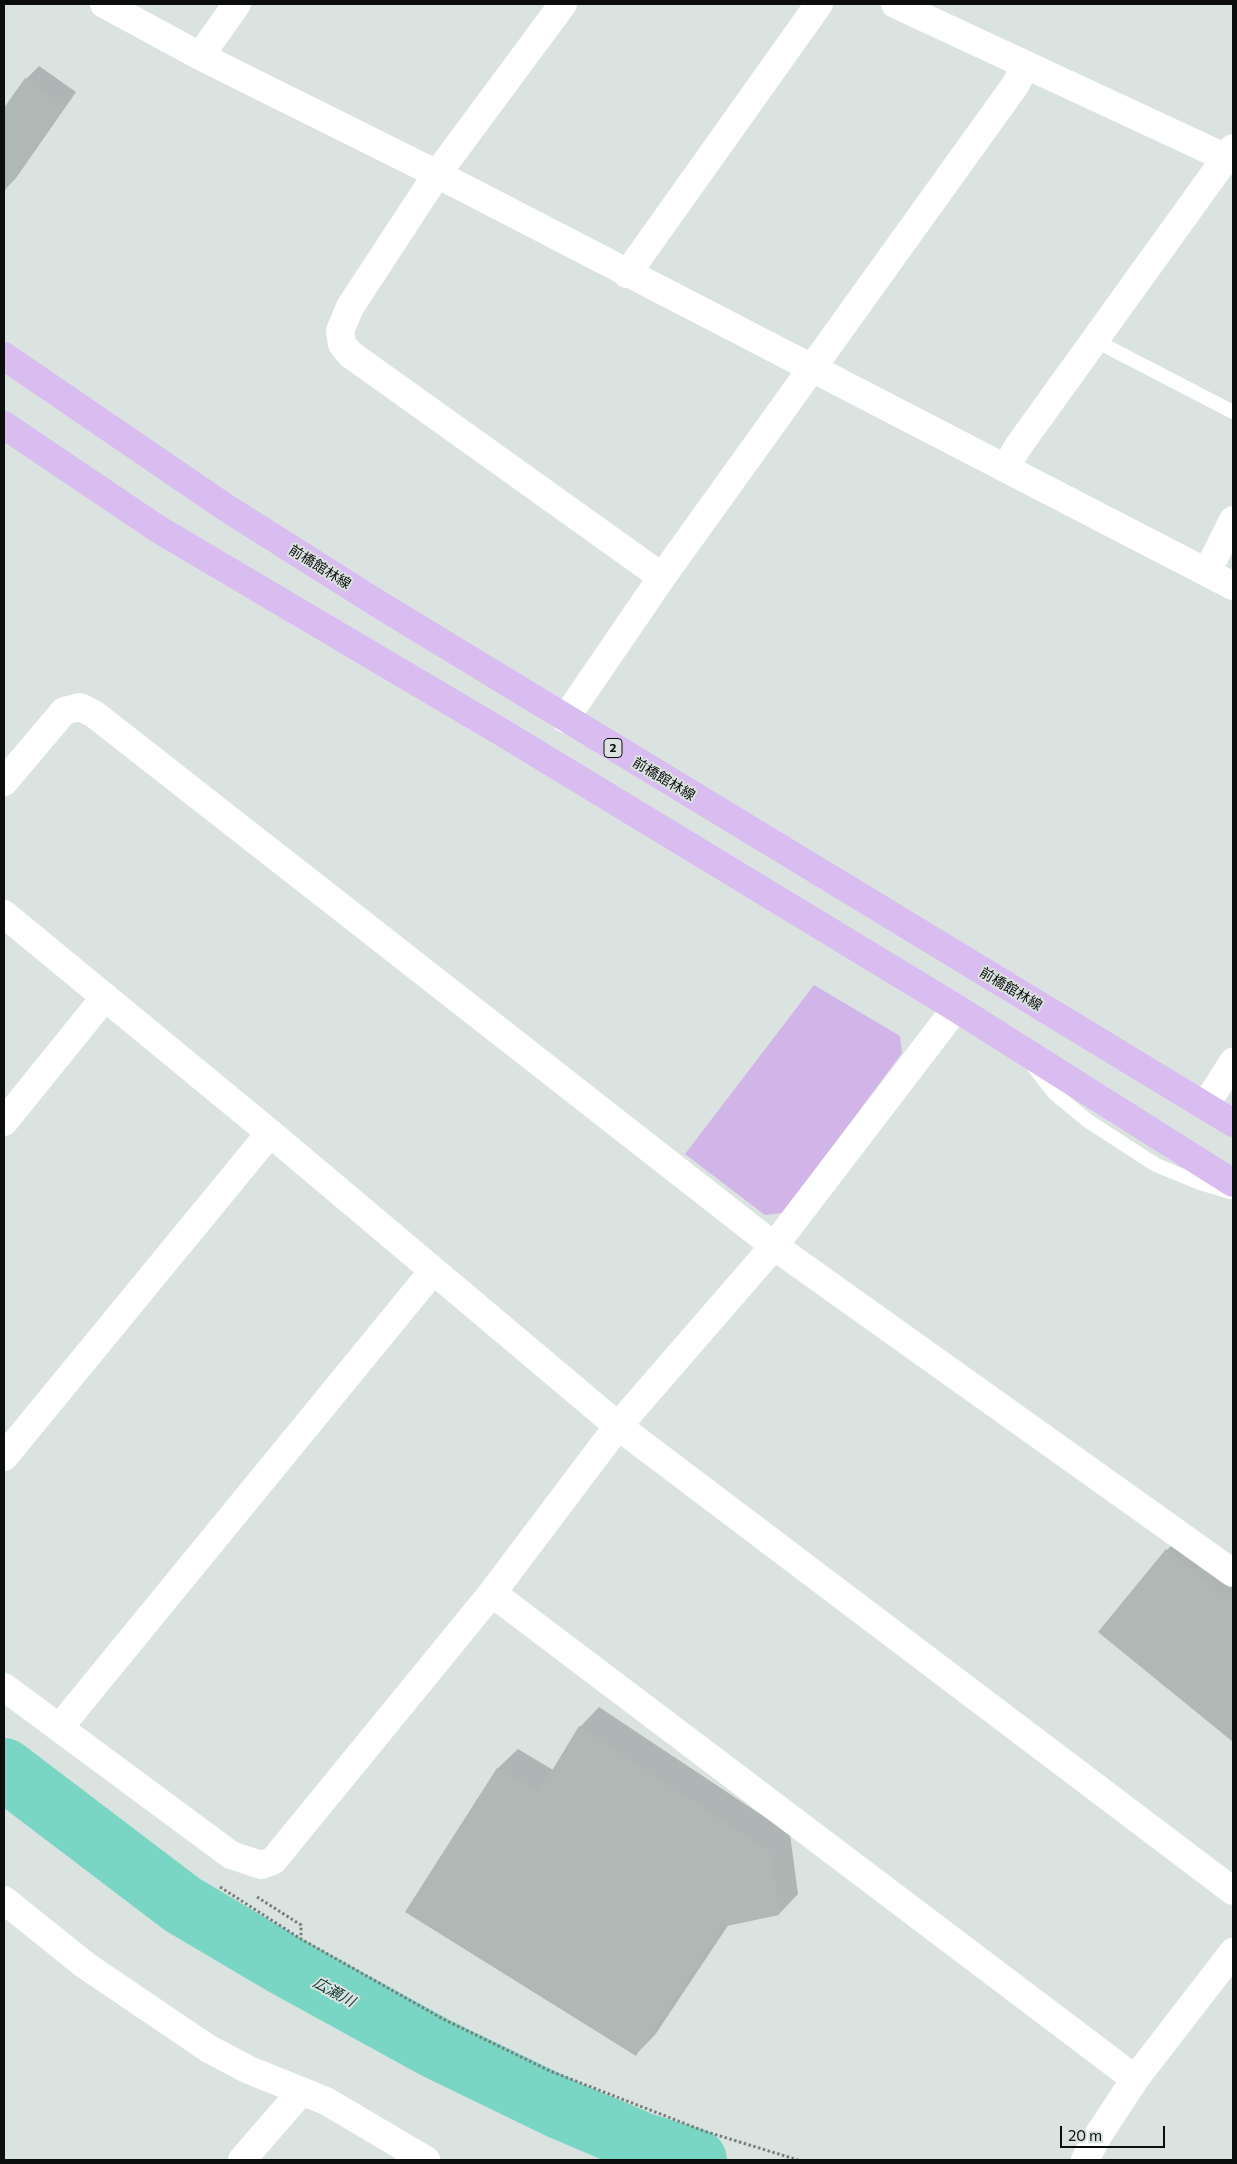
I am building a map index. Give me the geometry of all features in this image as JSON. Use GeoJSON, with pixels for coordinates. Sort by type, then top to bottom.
{"type":"FeatureCollection","features":[{"type":"Feature","properties":{"kind":"main road","name":"前橋館林線"},"geometry":{"type":"LineString","coordinates":[[4,356],[225,507],[564,719],[1233,1123]]}},
{"type":"Feature","properties":{"kind":"main road"},"geometry":{"type":"LineString","coordinates":[[4,425],[158,529],[503,733],[956,1008],[1233,1183]]}},
{"type":"Feature","properties":{"kind":"street"},"geometry":{"type":"LineString","coordinates":[[104,4],[200,56],[437,174],[1233,586]]}},
{"type":"Feature","properties":{"kind":"street"},"geometry":{"type":"LineString","coordinates":[[200,56],[237,4]]}},
{"type":"Feature","properties":{"kind":"street"},"geometry":{"type":"LineString","coordinates":[[563,4],[437,174],[350,307],[340,331],[342,344],[350,354],[662,577]]}},
{"type":"Feature","properties":{"kind":"street"},"geometry":{"type":"LineString","coordinates":[[627,274],[819,4]]}},
{"type":"Feature","properties":{"kind":"street"},"geometry":{"type":"LineString","coordinates":[[895,4],[1026,65],[1231,155],[1018,448],[1006,468]]}},
{"type":"Feature","properties":{"kind":"street"},"geometry":{"type":"LineString","coordinates":[[564,719],[662,577],[1016,84],[1026,65]]}},
{"type":"Feature","properties":{"kind":"street"},"geometry":{"type":"LineString","coordinates":[[1207,572],[1233,520]]}},
{"type":"Feature","properties":{"kind":"street"},"geometry":{"type":"LineString","coordinates":[[4,782],[64,711],[80,707],[94,714],[774,1246],[1233,1573]]}},
{"type":"Feature","properties":{"kind":"street"},"geometry":{"type":"LineString","coordinates":[[4,914],[270,1133],[618,1426],[1233,1891]]}},
{"type":"Feature","properties":{"kind":"street"},"geometry":{"type":"LineString","coordinates":[[4,1122],[105,997]]}},
{"type":"Feature","properties":{"kind":"street"},"geometry":{"type":"LineString","coordinates":[[4,1687],[231,1855],[261,1865],[273,1861],[492,1593],[618,1426],[774,1246],[956,1008]]}},
{"type":"Feature","properties":{"kind":"street"},"geometry":{"type":"LineString","coordinates":[[1205,1106],[1233,1062]]}},
{"type":"Feature","properties":{"kind":"street"},"geometry":{"type":"LineString","coordinates":[[4,1458],[270,1133]]}},
{"type":"Feature","properties":{"kind":"street"},"geometry":{"type":"LineString","coordinates":[[60,1728],[433,1271]]}},
{"type":"Feature","properties":{"kind":"street"},"geometry":{"type":"LineString","coordinates":[[492,1593],[1135,2079]]}},
{"type":"Feature","properties":{"kind":"street"},"geometry":{"type":"LineString","coordinates":[[4,1900],[85,1965],[209,2049],[249,2070],[326,2101],[422,2159]]}},
{"type":"Feature","properties":{"kind":"street"},"geometry":{"type":"LineString","coordinates":[[1084,2160],[1135,2079],[1233,1952]]}},
{"type":"Feature","properties":{"kind":"street"},"geometry":{"type":"LineString","coordinates":[[242,2160],[301,2092]]}},
{"type":"Feature","properties":{"kind":"lane"},"geometry":{"type":"LineString","coordinates":[[1096,341],[1233,412]]}},
{"type":"Feature","properties":{"kind":"lane"},"geometry":{"type":"LineString","coordinates":[[1022,1051],[1054,1093],[1088,1121],[1156,1165],[1200,1183],[1233,1193]]}},
{"type":"Feature","properties":{"kind":"path"},"geometry":{"type":"LineString","coordinates":[[215,1883],[301,1939],[443,2019],[510,2052],[550,2071],[704,2131],[798,2160]]}},
{"type":"Feature","properties":{"kind":"shaded area"},"geometry":{"type":"Polygon","coordinates":[[[814,985],[900,1036],[902,1053],[783,1213],[765,1215],[685,1154],[814,985]]]}},
{"type":"Feature","properties":{"kind":"building"},"geometry":{"type":"Polygon","coordinates":[[[25,78],[64,106],[4,192],[4,108],[25,78]]]}},
{"type":"Feature","properties":{"kind":"building"},"geometry":{"type":"Polygon","coordinates":[[[1166,1549],[1233,1604],[1233,1742],[1098,1632],[1166,1549]]]}},
{"type":"Feature","properties":{"kind":"building"},"geometry":{"type":"Polygon","coordinates":[[[579,1726],[771,1853],[779,1915],[722,1927],[636,2056],[405,1912],[497,1768],[539,1792],[579,1726]]]}},
{"type":"Feature","properties":{"kind":"waterway","name":"広瀬川"},"geometry":{"type":"LineString","coordinates":[[4,1769],[183,1905],[283,1964],[436,2048],[562,2109],[644,2144],[696,2160]]}}]}
